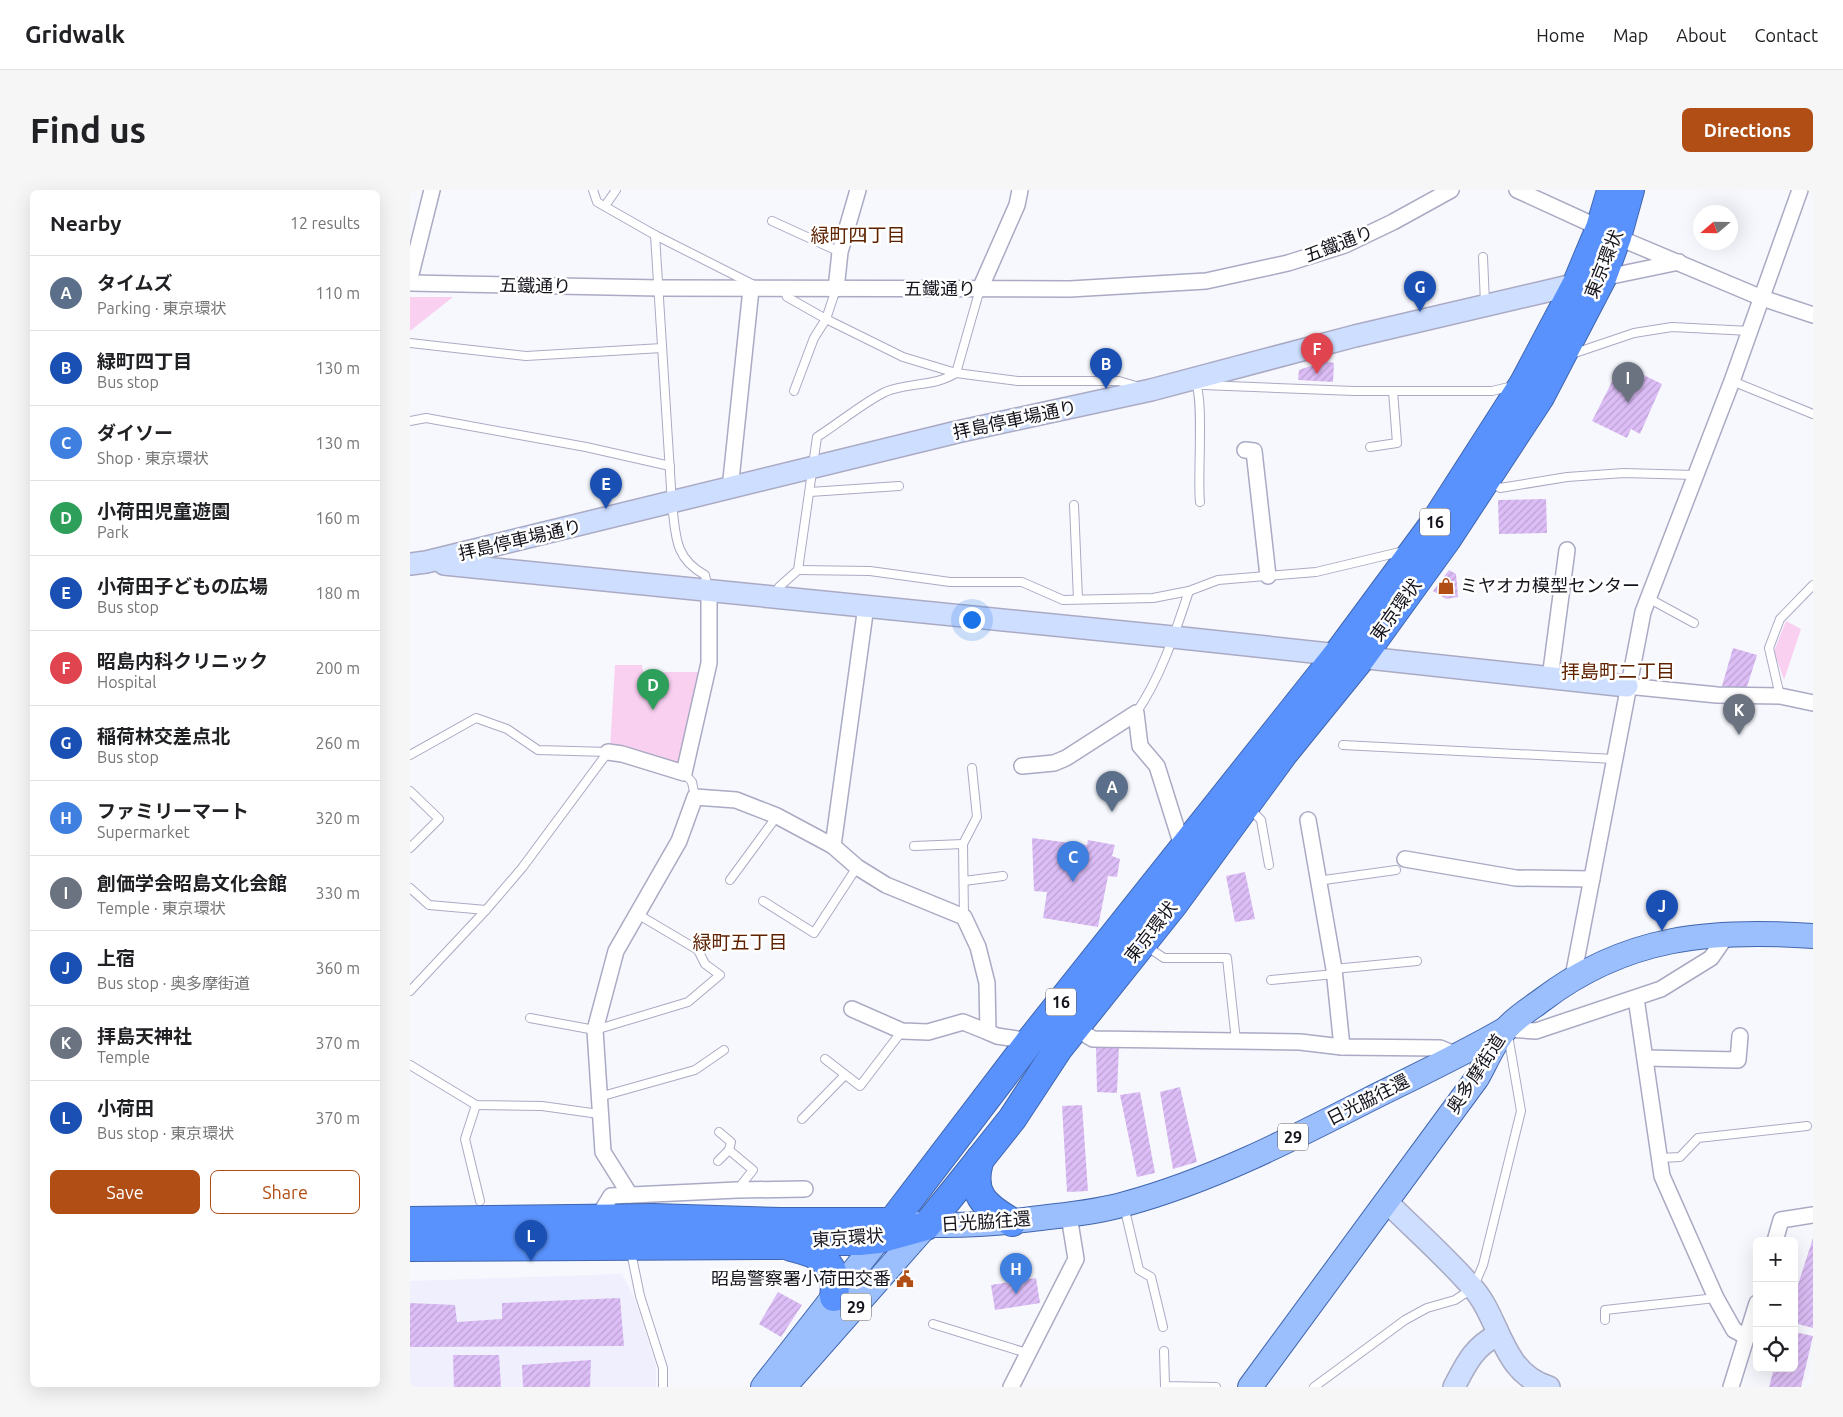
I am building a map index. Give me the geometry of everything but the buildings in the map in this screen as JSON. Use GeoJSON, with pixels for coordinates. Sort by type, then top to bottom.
{"type":"FeatureCollection","features":[{"type":"Feature","properties":{"kind":"highway","name":"東京環状"},"geometry":{"type":"LineString","coordinates":[[1609,232],[1611,190]]}},
{"type":"Feature","properties":{"kind":"highway","name":"東京環状"},"geometry":{"type":"LineString","coordinates":[[410,1248],[627,1251],[771,1245],[800,1241],[858,1241],[886,1231],[1030,1041],[1183,849],[1447,539],[1540,397],[1560,358],[1609,232],[1630,190]]}},
{"type":"Feature","properties":{"kind":"highway","name":"東京環状"},"geometry":{"type":"LineString","coordinates":[[410,1221],[654,1218],[780,1222],[886,1231],[926,1226],[1012,1119],[1075,1028],[1142,944],[1246,804],[1349,656],[1415,549],[1590,281]]}},
{"type":"Feature","properties":{"kind":"highway"},"geometry":{"type":"LineString","coordinates":[[980,1159],[976,1182],[980,1196],[991,1208],[1012,1222]]}},
{"type":"Feature","properties":{"kind":"highway"},"geometry":{"type":"LineString","coordinates":[[410,1202],[552,1200],[571,1208],[588,1219]]}},
{"type":"Feature","properties":{"kind":"highway"},"geometry":{"type":"LineString","coordinates":[[771,1245],[811,1252],[825,1260],[833,1273],[834,1296]]}},
{"type":"Feature","properties":{"kind":"main road","name":"奥多摩街道"},"geometry":{"type":"LineString","coordinates":[[1250,1387],[1477,1078],[1506,1029],[1573,978],[1601,962],[1630,950],[1693,937],[1727,935],[1813,936]]}},
{"type":"Feature","properties":{"kind":"main road","name":"日光脇往還"},"geometry":{"type":"LineString","coordinates":[[926,1226],[1012,1222],[1069,1216],[1124,1205],[1182,1187],[1248,1158],[1459,1056],[1506,1029]]}},
{"type":"Feature","properties":{"kind":"main road","name":"29"},"geometry":{"type":"LineString","coordinates":[[784,1387],[926,1226]]}},
{"type":"Feature","properties":{"kind":"main road","name":"29"},"geometry":{"type":"LineString","coordinates":[[763,1387],[886,1231]]}},
{"type":"Feature","properties":{"kind":"street"},"geometry":{"type":"LineString","coordinates":[[410,278],[432,190]]}},
{"type":"Feature","properties":{"kind":"street"},"geometry":{"type":"LineString","coordinates":[[836,289],[840,252],[858,190]]}},
{"type":"Feature","properties":{"kind":"street"},"geometry":{"type":"LineString","coordinates":[[980,289],[1018,205],[1020,190]]}},
{"type":"Feature","properties":{"kind":"street","name":"五鐵通り"},"geometry":{"type":"LineString","coordinates":[[410,283],[756,289],[1078,289],[1206,281],[1288,263],[1345,245],[1393,222],[1451,190]]}},
{"type":"Feature","properties":{"kind":"street"},"geometry":{"type":"LineString","coordinates":[[1517,190],[1762,298],[1813,315]]}},
{"type":"Feature","properties":{"kind":"street"},"geometry":{"type":"LineString","coordinates":[[1573,978],[1627,686],[1643,612],[1732,381],[1800,190]]}},
{"type":"Feature","properties":{"kind":"street","name":"拝島停車場通り"},"geometry":{"type":"LineString","coordinates":[[415,566],[672,504],[956,432],[1195,382],[1356,336],[1679,262]]}},
{"type":"Feature","properties":{"kind":"street"},"geometry":{"type":"LineString","coordinates":[[730,489],[756,289]]}},
{"type":"Feature","properties":{"kind":"street"},"geometry":{"type":"LineString","coordinates":[[1245,450],[1254,450],[1268,576]]}},
{"type":"Feature","properties":{"kind":"street"},"geometry":{"type":"LineString","coordinates":[[1550,678],[1567,550]]}},
{"type":"Feature","properties":{"kind":"street"},"geometry":{"type":"LineString","coordinates":[[415,566],[866,606],[1717,696],[1780,696],[1813,702]]}},
{"type":"Feature","properties":{"kind":"street"},"geometry":{"type":"LineString","coordinates":[[608,752],[622,754],[684,773],[709,663],[708,591]]}},
{"type":"Feature","properties":{"kind":"street"},"geometry":{"type":"LineString","coordinates":[[833,846],[866,606]]}},
{"type":"Feature","properties":{"kind":"street"},"geometry":{"type":"LineString","coordinates":[[1022,766],[1054,763],[1066,758],[1136,713],[1140,746],[1157,766],[1183,849]]}},
{"type":"Feature","properties":{"kind":"street"},"geometry":{"type":"LineString","coordinates":[[630,1195],[603,1152],[594,1030],[616,951],[639,915],[679,841],[695,797],[736,800],[777,816],[833,846],[857,867],[886,885],[964,917],[978,947],[987,983],[988,1032]]}},
{"type":"Feature","properties":{"kind":"street"},"geometry":{"type":"LineString","coordinates":[[1308,820],[1317,881],[1335,972],[1342,1047]]}},
{"type":"Feature","properties":{"kind":"street"},"geometry":{"type":"LineString","coordinates":[[1401,865],[1516,878],[1592,879]]}},
{"type":"Feature","properties":{"kind":"street"},"geometry":{"type":"LineString","coordinates":[[1506,1029],[1536,1031],[1661,989],[1711,958],[1727,935]]}},
{"type":"Feature","properties":{"kind":"street"},"geometry":{"type":"LineString","coordinates":[[1636,998],[1662,1176],[1716,1298],[1734,1330],[1747,1337]]}},
{"type":"Feature","properties":{"kind":"street"},"geometry":{"type":"LineString","coordinates":[[852,1009],[902,1031],[928,1032],[963,1022],[997,1036],[1030,1041]]}},
{"type":"Feature","properties":{"kind":"street"},"geometry":{"type":"LineString","coordinates":[[1075,1028],[1093,1039],[1300,1042],[1342,1047],[1440,1048],[1459,1056]]}},
{"type":"Feature","properties":{"kind":"street"},"geometry":{"type":"LineString","coordinates":[[1645,1058],[1738,1060],[1740,1036]]}},
{"type":"Feature","properties":{"kind":"street"},"geometry":{"type":"LineString","coordinates":[[588,1219],[611,1196],[805,1189]]}},
{"type":"Feature","properties":{"kind":"street"},"geometry":{"type":"LineString","coordinates":[[1387,1202],[1473,1288],[1490,1315],[1498,1335],[1517,1368],[1526,1377],[1549,1387]]}},
{"type":"Feature","properties":{"kind":"street"},"geometry":{"type":"LineString","coordinates":[[1776,1237],[1780,1220],[1813,1215]]}},
{"type":"Feature","properties":{"kind":"street"},"geometry":{"type":"LineString","coordinates":[[1011,1387],[1076,1259],[1069,1216]]}},
{"type":"Feature","properties":{"kind":"street"},"geometry":{"type":"LineString","coordinates":[[1731,1387],[1753,1317]]}},
{"type":"Feature","properties":{"kind":"street"},"geometry":{"type":"LineString","coordinates":[[1454,1387],[1471,1354],[1485,1341],[1498,1335]]}},
{"type":"Feature","properties":{"kind":"lane"},"geometry":{"type":"LineString","coordinates":[[593,190],[597,202],[756,289]]}},
{"type":"Feature","properties":{"kind":"lane"},"geometry":{"type":"LineString","coordinates":[[605,206],[616,190]]}},
{"type":"Feature","properties":{"kind":"lane"},"geometry":{"type":"LineString","coordinates":[[772,221],[840,252]]}},
{"type":"Feature","properties":{"kind":"lane"},"geometry":{"type":"LineString","coordinates":[[655,235],[672,504],[678,548],[689,567],[705,575],[708,591]]}},
{"type":"Feature","properties":{"kind":"lane"},"geometry":{"type":"LineString","coordinates":[[1483,257],[1485,305]]}},
{"type":"Feature","properties":{"kind":"lane"},"geometry":{"type":"LineString","coordinates":[[784,289],[787,297],[826,319],[903,357],[956,373],[1018,381],[1119,381],[1151,390]]}},
{"type":"Feature","properties":{"kind":"lane"},"geometry":{"type":"LineString","coordinates":[[794,392],[814,338],[826,319],[836,289]]}},
{"type":"Feature","properties":{"kind":"lane"},"geometry":{"type":"LineString","coordinates":[[775,598],[779,587],[798,570],[818,437],[885,392],[944,381],[956,373],[980,289]]}},
{"type":"Feature","properties":{"kind":"lane"},"geometry":{"type":"LineString","coordinates":[[1560,358],[1634,333],[1672,327],[1750,331]]}},
{"type":"Feature","properties":{"kind":"lane"},"geometry":{"type":"LineString","coordinates":[[410,343],[526,356],[662,348]]}},
{"type":"Feature","properties":{"kind":"lane"},"geometry":{"type":"LineString","coordinates":[[1732,381],[1813,414]]}},
{"type":"Feature","properties":{"kind":"lane"},"geometry":{"type":"LineString","coordinates":[[1200,502],[1197,483],[1200,402],[1195,382],[1393,391],[1492,391],[1524,383]]}},
{"type":"Feature","properties":{"kind":"lane"},"geometry":{"type":"LineString","coordinates":[[1370,447],[1397,443],[1393,391]]}},
{"type":"Feature","properties":{"kind":"lane"},"geometry":{"type":"LineString","coordinates":[[410,421],[426,418],[586,447],[670,466]]}},
{"type":"Feature","properties":{"kind":"lane"},"geometry":{"type":"LineString","coordinates":[[1487,479],[1500,488],[1567,477],[1624,473],[1695,475]]}},
{"type":"Feature","properties":{"kind":"lane"},"geometry":{"type":"LineString","coordinates":[[810,492],[898,486]]}},
{"type":"Feature","properties":{"kind":"lane"},"geometry":{"type":"LineString","coordinates":[[1074,505],[1078,600]]}},
{"type":"Feature","properties":{"kind":"lane"},"geometry":{"type":"LineString","coordinates":[[798,570],[870,571],[950,582],[1022,582],[1063,600],[1153,598],[1189,591],[1218,580],[1316,572],[1415,549]]}},
{"type":"Feature","properties":{"kind":"lane"},"geometry":{"type":"LineString","coordinates":[[1780,696],[1769,648],[1780,619],[1813,585]]}},
{"type":"Feature","properties":{"kind":"lane"},"geometry":{"type":"LineString","coordinates":[[1136,713],[1148,696],[1173,637],[1189,591]]}},
{"type":"Feature","properties":{"kind":"lane"},"geometry":{"type":"LineString","coordinates":[[1648,598],[1694,622]]}},
{"type":"Feature","properties":{"kind":"lane"},"geometry":{"type":"LineString","coordinates":[[410,755],[476,718],[507,729],[538,750],[608,752]]}},
{"type":"Feature","properties":{"kind":"lane"},"geometry":{"type":"LineString","coordinates":[[1343,744],[1614,759]]}},
{"type":"Feature","properties":{"kind":"lane"},"geometry":{"type":"LineString","coordinates":[[410,991],[486,910],[522,868],[608,752]]}},
{"type":"Feature","properties":{"kind":"lane"},"geometry":{"type":"LineString","coordinates":[[964,917],[963,844],[977,816],[972,768]]}},
{"type":"Feature","properties":{"kind":"lane"},"geometry":{"type":"LineString","coordinates":[[684,773],[692,782],[695,797]]}},
{"type":"Feature","properties":{"kind":"lane"},"geometry":{"type":"LineString","coordinates":[[410,791],[439,819],[410,848]]}},
{"type":"Feature","properties":{"kind":"lane"},"geometry":{"type":"LineString","coordinates":[[1246,804],[1261,820],[1269,865]]}},
{"type":"Feature","properties":{"kind":"lane"},"geometry":{"type":"LineString","coordinates":[[730,880],[777,816]]}},
{"type":"Feature","properties":{"kind":"lane"},"geometry":{"type":"LineString","coordinates":[[914,846],[963,844]]}},
{"type":"Feature","properties":{"kind":"lane"},"geometry":{"type":"LineString","coordinates":[[1317,881],[1401,865]]}},
{"type":"Feature","properties":{"kind":"lane"},"geometry":{"type":"LineString","coordinates":[[762,901],[814,933],[857,867]]}},
{"type":"Feature","properties":{"kind":"lane"},"geometry":{"type":"LineString","coordinates":[[964,881],[1003,876]]}},
{"type":"Feature","properties":{"kind":"lane"},"geometry":{"type":"LineString","coordinates":[[410,888],[429,905],[486,910]]}},
{"type":"Feature","properties":{"kind":"lane"},"geometry":{"type":"LineString","coordinates":[[530,1018],[594,1030],[688,1002],[720,975],[705,964],[698,950],[639,915]]}},
{"type":"Feature","properties":{"kind":"lane"},"geometry":{"type":"LineString","coordinates":[[1142,944],[1164,958],[1227,958],[1236,1041]]}},
{"type":"Feature","properties":{"kind":"lane"},"geometry":{"type":"LineString","coordinates":[[1271,980],[1417,961]]}},
{"type":"Feature","properties":{"kind":"lane"},"geometry":{"type":"LineString","coordinates":[[1314,1387],[1405,1320],[1427,1308],[1455,1300],[1473,1288],[1484,1265],[1521,1111],[1506,1029]]}},
{"type":"Feature","properties":{"kind":"lane"},"geometry":{"type":"LineString","coordinates":[[825,1059],[860,1086],[902,1031]]}},
{"type":"Feature","properties":{"kind":"lane"},"geometry":{"type":"LineString","coordinates":[[598,1097],[695,1070],[724,1050]]}},
{"type":"Feature","properties":{"kind":"lane"},"geometry":{"type":"LineString","coordinates":[[410,1065],[476,1105],[542,1106],[599,1114]]}},
{"type":"Feature","properties":{"kind":"lane"},"geometry":{"type":"LineString","coordinates":[[802,1120],[844,1075]]}},
{"type":"Feature","properties":{"kind":"lane"},"geometry":{"type":"LineString","coordinates":[[476,1105],[465,1139],[480,1201]]}},
{"type":"Feature","properties":{"kind":"lane"},"geometry":{"type":"LineString","coordinates":[[1660,1158],[1680,1157],[1698,1138],[1807,1126]]}},
{"type":"Feature","properties":{"kind":"lane"},"geometry":{"type":"LineString","coordinates":[[718,1161],[729,1150],[731,1142],[719,1132]]}},
{"type":"Feature","properties":{"kind":"lane"},"geometry":{"type":"LineString","coordinates":[[729,1150],[753,1170],[737,1190]]}},
{"type":"Feature","properties":{"kind":"lane"},"geometry":{"type":"LineString","coordinates":[[1124,1205],[1139,1270],[1151,1277],[1163,1327]]}},
{"type":"Feature","properties":{"kind":"lane"},"geometry":{"type":"LineString","coordinates":[[627,1251],[663,1368],[663,1387]]}},
{"type":"Feature","properties":{"kind":"lane"},"geometry":{"type":"LineString","coordinates":[[1605,1320],[1605,1310],[1716,1298]]}},
{"type":"Feature","properties":{"kind":"lane"},"geometry":{"type":"LineString","coordinates":[[933,1324],[1027,1353]]}},
{"type":"Feature","properties":{"kind":"lane"},"geometry":{"type":"LineString","coordinates":[[1164,1351],[1165,1386],[1216,1387]]}},
{"type":"Feature","properties":{"kind":"shaded area"},"geometry":{"type":"Polygon","coordinates":[[[410,297],[453,297],[410,331],[410,297]]]}},
{"type":"Feature","properties":{"kind":"shaded area"},"geometry":{"type":"Polygon","coordinates":[[[1786,621],[1801,629],[1784,680],[1774,651],[1786,621]]]}},
{"type":"Feature","properties":{"kind":"shaded area"},"geometry":{"type":"Polygon","coordinates":[[[615,665],[642,665],[643,672],[700,672],[685,764],[675,766],[610,748],[615,665]]]}},
{"type":"Feature","properties":{"kind":"shaded area"},"geometry":{"type":"Polygon","coordinates":[[[622,1274],[634,1297],[656,1366],[656,1387],[410,1387],[410,1281],[622,1274]]]}},
{"type":"Feature","properties":{"kind":"place","name":"稲荷林交差点北"},"geometry":{"type":"Point","coordinates":[1420,312]}},
{"type":"Feature","properties":{"kind":"place","name":"昭島内科クリニック"},"geometry":{"type":"Point","coordinates":[1317,374]}},
{"type":"Feature","properties":{"kind":"place","name":"緑町四丁目"},"geometry":{"type":"Point","coordinates":[1106,389]}},
{"type":"Feature","properties":{"kind":"place","name":"創価学会昭島文化会館"},"geometry":{"type":"Point","coordinates":[1628,403]}},
{"type":"Feature","properties":{"kind":"place","name":"小荷田子どもの広場"},"geometry":{"type":"Point","coordinates":[606,509]}},
{"type":"Feature","properties":{"kind":"place","name":"ミヤオカ模型センター"},"geometry":{"type":"Point","coordinates":[1446,586]}},
{"type":"Feature","properties":{"kind":"place","name":"小荷田児童遊園"},"geometry":{"type":"Point","coordinates":[653,710]}},
{"type":"Feature","properties":{"kind":"place","name":"拝島天神社"},"geometry":{"type":"Point","coordinates":[1739,735]}},
{"type":"Feature","properties":{"kind":"place","name":"タイムズ"},"geometry":{"type":"Point","coordinates":[1112,812]}},
{"type":"Feature","properties":{"kind":"place","name":"ダイソー"},"geometry":{"type":"Point","coordinates":[1073,882]}},
{"type":"Feature","properties":{"kind":"place","name":"上宿"},"geometry":{"type":"Point","coordinates":[1662,931]}},
{"type":"Feature","properties":{"kind":"place","name":"小荷田"},"geometry":{"type":"Point","coordinates":[531,1261]}},
{"type":"Feature","properties":{"kind":"place","name":"昭島警察署小荷田交番"},"geometry":{"type":"Point","coordinates":[905,1279]}},
{"type":"Feature","properties":{"kind":"place","name":"ファミリーマート"},"geometry":{"type":"Point","coordinates":[1016,1294]}},
{"type":"Feature","properties":{"kind":"district","name":"緑町四丁目"},"geometry":{"type":"Point","coordinates":[858,235]}},
{"type":"Feature","properties":{"kind":"district","name":"拝島町二丁目"},"geometry":{"type":"Point","coordinates":[1618,671]}},
{"type":"Feature","properties":{"kind":"district","name":"緑町五丁目"},"geometry":{"type":"Point","coordinates":[740,942]}}]}
